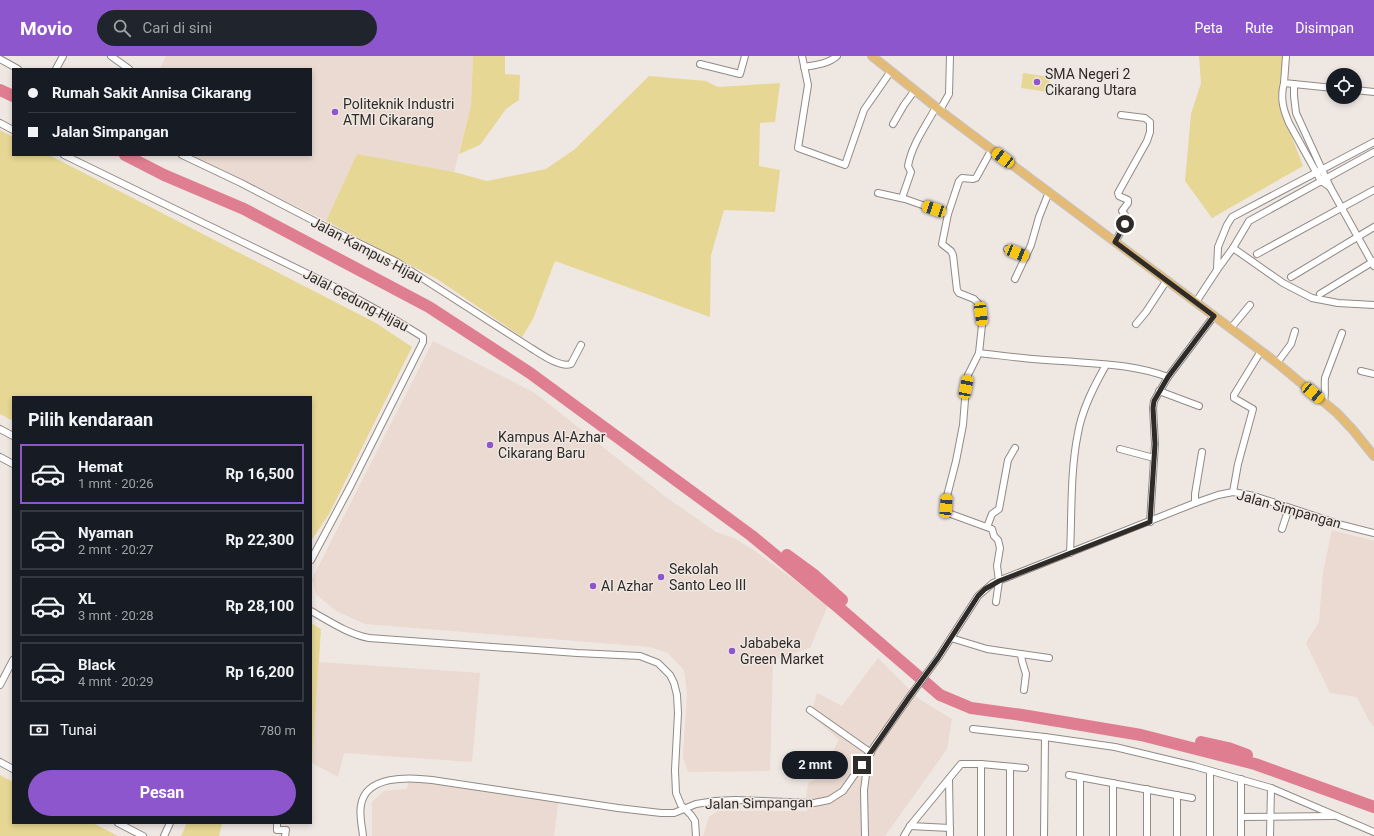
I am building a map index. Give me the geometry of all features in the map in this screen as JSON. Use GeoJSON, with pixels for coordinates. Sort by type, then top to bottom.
{"type":"FeatureCollection","features":[{"type":"Feature","properties":{"kind":"main road"},"geometry":{"type":"LineString","coordinates":[[872,56],[938,109],[1277,363],[1324,401],[1353,430],[1374,456]]}},
{"type":"Feature","properties":{"kind":"street"},"geometry":{"type":"LineString","coordinates":[[57,68],[63,56]]}},
{"type":"Feature","properties":{"kind":"street"},"geometry":{"type":"LineString","coordinates":[[111,56],[127,68]]}},
{"type":"Feature","properties":{"kind":"street"},"geometry":{"type":"LineString","coordinates":[[700,64],[740,74],[745,56]]}},
{"type":"Feature","properties":{"kind":"street"},"geometry":{"type":"LineString","coordinates":[[802,56],[808,85],[798,148],[845,165],[864,110],[891,71]]}},
{"type":"Feature","properties":{"kind":"street"},"geometry":{"type":"LineString","coordinates":[[804,67],[832,61],[837,56]]}},
{"type":"Feature","properties":{"kind":"street"},"geometry":{"type":"LineString","coordinates":[[902,198],[912,172],[908,166],[917,139],[949,94],[951,77],[950,56]]}},
{"type":"Feature","properties":{"kind":"street"},"geometry":{"type":"LineString","coordinates":[[1286,56],[1282,93],[1284,113],[1316,172],[1330,187],[1373,263],[1320,294]]}},
{"type":"Feature","properties":{"kind":"street"},"geometry":{"type":"LineString","coordinates":[[0,59],[16,68]]}},
{"type":"Feature","properties":{"kind":"street"},"geometry":{"type":"LineString","coordinates":[[1284,83],[1326,87]]}},
{"type":"Feature","properties":{"kind":"street"},"geometry":{"type":"LineString","coordinates":[[1294,84],[1296,112],[1322,169],[1324,180]]}},
{"type":"Feature","properties":{"kind":"street"},"geometry":{"type":"LineString","coordinates":[[893,124],[915,90]]}},
{"type":"Feature","properties":{"kind":"street"},"geometry":{"type":"LineString","coordinates":[[1362,91],[1374,92]]}},
{"type":"Feature","properties":{"kind":"street"},"geometry":{"type":"LineString","coordinates":[[1121,115],[1145,118],[1150,122],[1147,141],[1118,193],[1119,196],[1128,200],[1128,203],[1122,211],[1126,216]]}},
{"type":"Feature","properties":{"kind":"street"},"geometry":{"type":"LineString","coordinates":[[0,123],[12,129]]}},
{"type":"Feature","properties":{"kind":"street"},"geometry":{"type":"LineString","coordinates":[[1217,270],[1218,247],[1232,217],[1374,142]]}},
{"type":"Feature","properties":{"kind":"street"},"geometry":{"type":"LineString","coordinates":[[992,149],[976,178],[973,180],[962,178],[959,181],[948,214],[942,244],[951,251],[953,255],[957,290],[959,293],[978,302],[982,325],[979,353],[968,375],[963,425],[947,496],[946,510],[948,513],[992,529],[1000,548],[997,566],[999,581],[996,602]]}},
{"type":"Feature","properties":{"kind":"street"},"geometry":{"type":"LineString","coordinates":[[1196,302],[1249,222],[1374,152]]}},
{"type":"Feature","properties":{"kind":"street","name":"Jalal Gedung Hijau"},"geometry":{"type":"LineString","coordinates":[[66,156],[343,291],[397,321],[423,338],[423,342],[362,464],[312,558]]}},
{"type":"Feature","properties":{"kind":"street","name":"Jalan Kampus Hijau"},"geometry":{"type":"LineString","coordinates":[[184,156],[397,262],[532,348],[564,365],[571,364],[581,345]]}},
{"type":"Feature","properties":{"kind":"street"},"geometry":{"type":"LineString","coordinates":[[1257,254],[1374,190]]}},
{"type":"Feature","properties":{"kind":"street"},"geometry":{"type":"LineString","coordinates":[[1015,279],[1026,257],[1049,192]]}},
{"type":"Feature","properties":{"kind":"street"},"geometry":{"type":"LineString","coordinates":[[878,193],[902,198],[948,214]]}},
{"type":"Feature","properties":{"kind":"street"},"geometry":{"type":"LineString","coordinates":[[1115,242],[1125,224]]}},
{"type":"Feature","properties":{"kind":"street"},"geometry":{"type":"LineString","coordinates":[[1291,277],[1374,227]]}},
{"type":"Feature","properties":{"kind":"street"},"geometry":{"type":"LineString","coordinates":[[1233,248],[1283,283],[1312,298],[1338,303],[1374,306]]}},
{"type":"Feature","properties":{"kind":"street"},"geometry":{"type":"LineString","coordinates":[[1007,249],[1026,257]]}},
{"type":"Feature","properties":{"kind":"street"},"geometry":{"type":"LineString","coordinates":[[1136,324],[1146,312],[1167,280]]}},
{"type":"Feature","properties":{"kind":"street"},"geometry":{"type":"LineString","coordinates":[[1231,328],[1250,306]]}},
{"type":"Feature","properties":{"kind":"street"},"geometry":{"type":"LineString","coordinates":[[1150,522],[1155,444],[1153,406],[1159,391],[1168,377],[1214,316]]}},
{"type":"Feature","properties":{"kind":"street"},"geometry":{"type":"LineString","coordinates":[[1277,363],[1291,344],[1295,331]]}},
{"type":"Feature","properties":{"kind":"street"},"geometry":{"type":"LineString","coordinates":[[1324,401],[1326,392],[1324,386],[1326,378],[1342,334]]}},
{"type":"Feature","properties":{"kind":"street"},"geometry":{"type":"LineString","coordinates":[[1232,492],[1253,409],[1234,398],[1234,395],[1261,351]]}},
{"type":"Feature","properties":{"kind":"street"},"geometry":{"type":"LineString","coordinates":[[979,353],[1119,365],[1144,369],[1168,377]]}},
{"type":"Feature","properties":{"kind":"street"},"geometry":{"type":"LineString","coordinates":[[1070,553],[1074,463],[1078,432],[1090,396],[1106,365]]}},
{"type":"Feature","properties":{"kind":"street"},"geometry":{"type":"LineString","coordinates":[[1361,371],[1374,374]]}},
{"type":"Feature","properties":{"kind":"street"},"geometry":{"type":"LineString","coordinates":[[1159,391],[1198,406]]}},
{"type":"Feature","properties":{"kind":"street"},"geometry":{"type":"LineString","coordinates":[[0,429],[12,435]]}},
{"type":"Feature","properties":{"kind":"street"},"geometry":{"type":"LineString","coordinates":[[987,527],[992,514],[999,509],[1008,460],[1014,448]]}},
{"type":"Feature","properties":{"kind":"street"},"geometry":{"type":"LineString","coordinates":[[1120,449],[1154,458]]}},
{"type":"Feature","properties":{"kind":"street"},"geometry":{"type":"LineString","coordinates":[[1195,503],[1195,494],[1202,452]]}},
{"type":"Feature","properties":{"kind":"street"},"geometry":{"type":"LineString","coordinates":[[0,457],[12,463]]}},
{"type":"Feature","properties":{"kind":"street","name":"Jalan Simpangan"},"geometry":{"type":"LineString","coordinates":[[363,836],[361,806],[367,792],[376,784],[392,780],[432,780],[492,790],[661,813],[674,813],[696,804],[715,801],[735,800],[814,803],[829,800],[843,791],[938,658],[978,596],[985,589],[999,581],[1195,503],[1232,492],[1254,496],[1342,525],[1374,533]]}},
{"type":"Feature","properties":{"kind":"street"},"geometry":{"type":"LineString","coordinates":[[1282,529],[1289,508]]}},
{"type":"Feature","properties":{"kind":"street"},"geometry":{"type":"LineString","coordinates":[[312,612],[361,637],[640,656],[650,658],[658,663],[667,672],[674,683],[678,713],[675,783],[678,799],[684,809],[695,821],[696,836]]}},
{"type":"Feature","properties":{"kind":"street"},"geometry":{"type":"LineString","coordinates":[[951,638],[987,649],[1048,658]]}},
{"type":"Feature","properties":{"kind":"street"},"geometry":{"type":"LineString","coordinates":[[1021,654],[1026,674],[1024,690]]}},
{"type":"Feature","properties":{"kind":"street"},"geometry":{"type":"LineString","coordinates":[[0,685],[12,662]]}},
{"type":"Feature","properties":{"kind":"street"},"geometry":{"type":"LineString","coordinates":[[810,710],[869,755],[864,790],[865,836]]}},
{"type":"Feature","properties":{"kind":"street"},"geometry":{"type":"LineString","coordinates":[[973,729],[1115,747],[1210,771],[1271,788],[1374,832]]}},
{"type":"Feature","properties":{"kind":"street"},"geometry":{"type":"LineString","coordinates":[[1044,836],[1045,737]]}},
{"type":"Feature","properties":{"kind":"street"},"geometry":{"type":"LineString","coordinates":[[0,762],[12,768]]}},
{"type":"Feature","properties":{"kind":"street"},"geometry":{"type":"LineString","coordinates":[[904,836],[910,826],[959,766],[963,764],[981,764],[1025,768]]}},
{"type":"Feature","properties":{"kind":"street"},"geometry":{"type":"LineString","coordinates":[[981,764],[981,836]]}},
{"type":"Feature","properties":{"kind":"street"},"geometry":{"type":"LineString","coordinates":[[1010,767],[1010,836]]}},
{"type":"Feature","properties":{"kind":"street"},"geometry":{"type":"LineString","coordinates":[[1210,771],[1210,836]]}},
{"type":"Feature","properties":{"kind":"street"},"geometry":{"type":"LineString","coordinates":[[1069,775],[1192,798]]}},
{"type":"Feature","properties":{"kind":"street"},"geometry":{"type":"LineString","coordinates":[[1080,778],[1080,836]]}},
{"type":"Feature","properties":{"kind":"street"},"geometry":{"type":"LineString","coordinates":[[948,779],[950,836]]}},
{"type":"Feature","properties":{"kind":"street"},"geometry":{"type":"LineString","coordinates":[[1241,780],[1241,836]]}},
{"type":"Feature","properties":{"kind":"street"},"geometry":{"type":"LineString","coordinates":[[1113,784],[1113,836]]}},
{"type":"Feature","properties":{"kind":"street"},"geometry":{"type":"LineString","coordinates":[[1270,836],[1271,788]]}},
{"type":"Feature","properties":{"kind":"street"},"geometry":{"type":"LineString","coordinates":[[1147,790],[1147,836]]}},
{"type":"Feature","properties":{"kind":"street"},"geometry":{"type":"LineString","coordinates":[[1177,795],[1177,836]]}},
{"type":"Feature","properties":{"kind":"street"},"geometry":{"type":"LineString","coordinates":[[1241,817],[1336,816]]}},
{"type":"Feature","properties":{"kind":"street"},"geometry":{"type":"LineString","coordinates":[[120,824],[143,836]]}},
{"type":"Feature","properties":{"kind":"street"},"geometry":{"type":"LineString","coordinates":[[164,836],[170,824]]}},
{"type":"Feature","properties":{"kind":"street"},"geometry":{"type":"LineString","coordinates":[[277,824],[277,830],[286,830],[286,836]]}},
{"type":"Feature","properties":{"kind":"street"},"geometry":{"type":"LineString","coordinates":[[910,826],[950,828]]}},
{"type":"Feature","properties":{"kind":"shaded area"},"geometry":{"type":"Polygon","coordinates":[[[166,56],[473,56],[471,105],[454,172],[357,155],[326,221],[194,156],[312,156],[312,68],[160,68],[166,56]]]}},
{"type":"Feature","properties":{"kind":"shaded area"},"geometry":{"type":"Polygon","coordinates":[[[473,56],[505,56],[505,74],[520,75],[519,100],[506,109],[480,145],[459,154],[471,105],[473,56]]]}},
{"type":"Feature","properties":{"kind":"shaded area"},"geometry":{"type":"Polygon","coordinates":[[[1199,56],[1283,56],[1278,101],[1303,166],[1212,218],[1185,181],[1191,114],[1201,83],[1199,56]]]}},
{"type":"Feature","properties":{"kind":"shaded area"},"geometry":{"type":"Polygon","coordinates":[[[1023,73],[1050,77],[1048,92],[1021,88],[1023,73]]]}},
{"type":"Feature","properties":{"kind":"shaded area"},"geometry":{"type":"Polygon","coordinates":[[[649,76],[706,81],[718,87],[780,83],[775,122],[760,123],[759,166],[780,170],[775,212],[724,210],[711,255],[710,317],[555,261],[533,319],[522,337],[437,279],[326,221],[357,154],[454,172],[487,181],[546,169],[575,149],[649,76]]]}},
{"type":"Feature","properties":{"kind":"shaded area"},"geometry":{"type":"Polygon","coordinates":[[[0,130],[12,136],[12,156],[51,156],[376,323],[412,347],[329,514],[312,540],[312,396],[12,396],[12,420],[0,414],[0,130]]]}},
{"type":"Feature","properties":{"kind":"shaded area","name":"Kampus Al-Azhar Cikarang Baru"},"geometry":{"type":"Polygon","coordinates":[[[433,341],[535,393],[667,498],[716,532],[734,538],[755,551],[828,605],[810,648],[773,660],[770,771],[688,772],[683,757],[687,694],[684,670],[668,653],[650,647],[365,624],[336,611],[316,594],[312,579],[433,341]]]}},
{"type":"Feature","properties":{"kind":"shaded area"},"geometry":{"type":"Polygon","coordinates":[[[1332,530],[1374,541],[1374,727],[1368,719],[1357,697],[1330,693],[1306,643],[1319,622],[1323,572],[1332,530]]]}},
{"type":"Feature","properties":{"kind":"shaded area"},"geometry":{"type":"Polygon","coordinates":[[[312,624],[321,629],[312,763],[312,624]]]}},
{"type":"Feature","properties":{"kind":"shaded area"},"geometry":{"type":"Polygon","coordinates":[[[878,658],[919,699],[952,719],[947,749],[885,836],[703,836],[709,817],[718,811],[807,811],[806,799],[808,783],[820,776],[839,740],[811,715],[817,693],[842,706],[878,658]]]}},
{"type":"Feature","properties":{"kind":"shaded area"},"geometry":{"type":"Polygon","coordinates":[[[319,662],[480,673],[472,762],[344,753],[338,777],[312,763],[319,662]]]}},
{"type":"Feature","properties":{"kind":"shaded area"},"geometry":{"type":"Polygon","coordinates":[[[0,775],[12,781],[12,824],[95,824],[118,836],[0,836],[0,775]]]}},
{"type":"Feature","properties":{"kind":"shaded area"},"geometry":{"type":"Polygon","coordinates":[[[410,776],[559,797],[554,836],[372,836],[372,802],[384,791],[407,789],[410,776]]]}},
{"type":"Feature","properties":{"kind":"shaded area"},"geometry":{"type":"Polygon","coordinates":[[[187,824],[222,824],[219,836],[181,836],[187,824]]]}},
{"type":"Feature","properties":{"kind":"waterway"},"geometry":{"type":"LineString","coordinates":[[0,90],[12,96]]}},
{"type":"Feature","properties":{"kind":"waterway"},"geometry":{"type":"LineString","coordinates":[[127,156],[164,175],[244,209],[429,307],[530,373],[752,536],[838,607],[940,695],[971,708],[1141,735],[1255,764],[1374,807]]}},
{"type":"Feature","properties":{"kind":"waterway"},"geometry":{"type":"LineString","coordinates":[[787,555],[813,574],[842,600]]}},
{"type":"Feature","properties":{"kind":"waterway"},"geometry":{"type":"LineString","coordinates":[[1201,742],[1228,748],[1247,755]]}},
{"type":"Feature","properties":{"kind":"place","name":"SMA Negeri 2 Cikarang Utara"},"geometry":{"type":"Point","coordinates":[1037,82]}},
{"type":"Feature","properties":{"kind":"place","name":"Politeknik Industri ATMI Cikarang"},"geometry":{"type":"Point","coordinates":[335,112]}},
{"type":"Feature","properties":{"kind":"place","name":"Kampus Al-Azhar Cikarang Baru"},"geometry":{"type":"Point","coordinates":[490,445]}},
{"type":"Feature","properties":{"kind":"place","name":"Sekolah Santo Leo III"},"geometry":{"type":"Point","coordinates":[661,577]}},
{"type":"Feature","properties":{"kind":"place","name":"Al Azhar"},"geometry":{"type":"Point","coordinates":[593,586]}},
{"type":"Feature","properties":{"kind":"place","name":"Jababeka Green Market"},"geometry":{"type":"Point","coordinates":[732,651]}},
{"type":"Feature","properties":{"kind":"route"},"geometry":{"type":"LineString","coordinates":[[862,765],[938,658],[978,596],[985,589],[993,583],[1150,522],[1155,444],[1154,401],[1168,377],[1214,316],[1115,242],[1125,224]]}}]}
